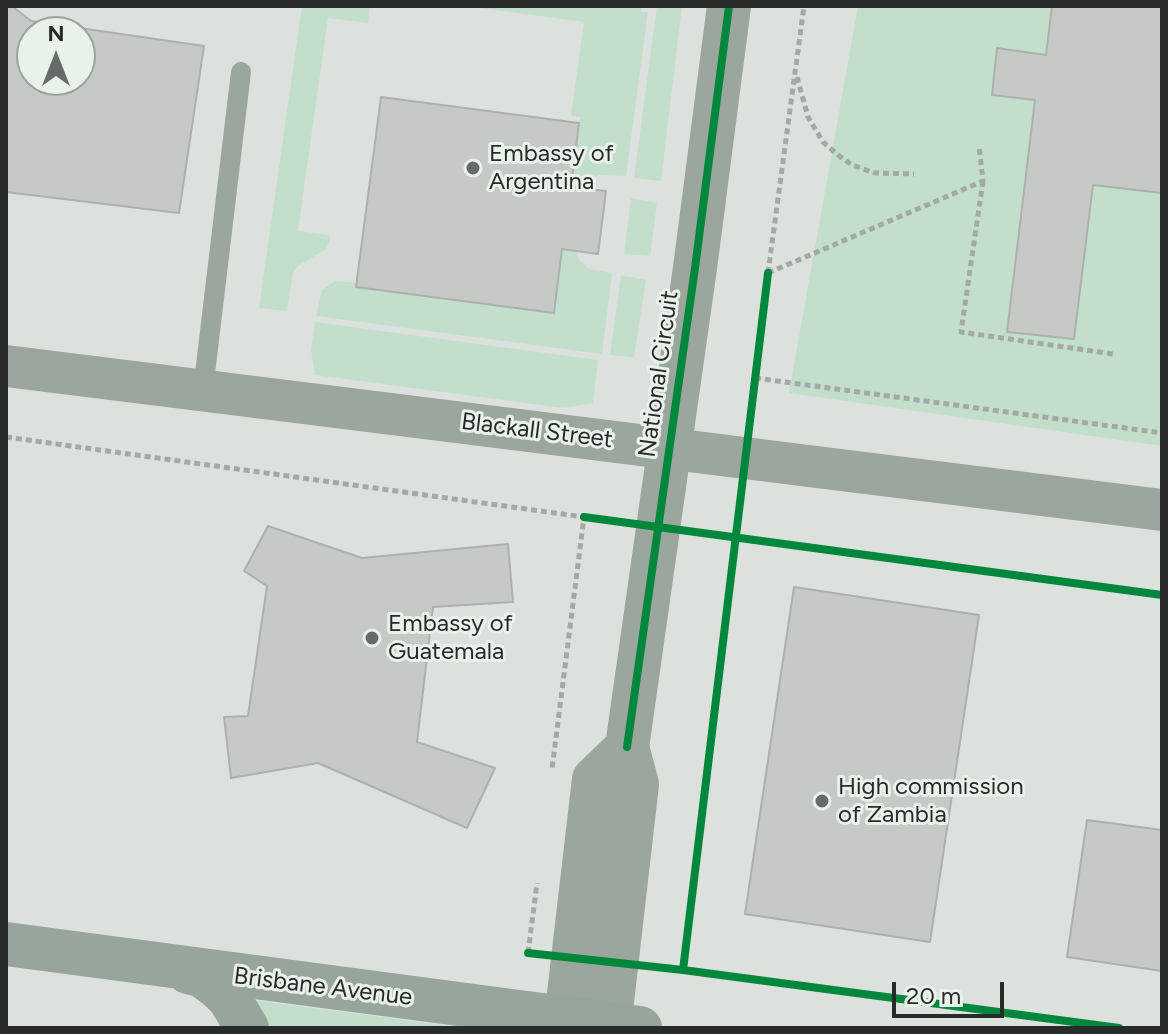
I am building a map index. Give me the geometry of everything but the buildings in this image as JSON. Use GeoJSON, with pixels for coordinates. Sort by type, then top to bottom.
{"type":"FeatureCollection","features":[{"type":"Feature","properties":{"kind":"main road","name":"Brisbane Avenue"},"geometry":{"type":"LineString","coordinates":[[6,944],[566,1023],[619,1027]]}},
{"type":"Feature","properties":{"kind":"main road"},"geometry":{"type":"LineString","coordinates":[[166,966],[201,975],[215,985],[229,998],[247,1028]]}},
{"type":"Feature","properties":{"kind":"street","name":"National Circuit"},"geometry":{"type":"LineString","coordinates":[[619,1027],[637,784],[627,747],[729,6]]}},
{"type":"Feature","properties":{"kind":"street","name":"Blackall Street"},"geometry":{"type":"LineString","coordinates":[[6,366],[1162,510]]}},
{"type":"Feature","properties":{"kind":"street"},"geometry":{"type":"LineString","coordinates":[[566,1023],[594,779],[627,747]]}},
{"type":"Feature","properties":{"kind":"lane"},"geometry":{"type":"LineString","coordinates":[[203,390],[241,72]]}},
{"type":"Feature","properties":{"kind":"path"},"geometry":{"type":"LineString","coordinates":[[766,288],[804,6]]}},
{"type":"Feature","properties":{"kind":"path"},"geometry":{"type":"LineString","coordinates":[[796,71],[808,117],[823,142],[852,165],[875,173],[914,174]]}},
{"type":"Feature","properties":{"kind":"path"},"geometry":{"type":"LineString","coordinates":[[979,145],[983,181],[961,332],[1113,354]]}},
{"type":"Feature","properties":{"kind":"path"},"geometry":{"type":"LineString","coordinates":[[768,273],[983,181]]}},
{"type":"Feature","properties":{"kind":"path"},"geometry":{"type":"LineString","coordinates":[[753,392],[757,363]]}},
{"type":"Feature","properties":{"kind":"path"},"geometry":{"type":"LineString","coordinates":[[755,378],[1162,433]]}},
{"type":"Feature","properties":{"kind":"path"},"geometry":{"type":"LineString","coordinates":[[6,437],[599,519]]}},
{"type":"Feature","properties":{"kind":"path"},"geometry":{"type":"LineString","coordinates":[[550,782],[584,517]]}},
{"type":"Feature","properties":{"kind":"path"},"geometry":{"type":"LineString","coordinates":[[538,875],[528,953],[573,958]]}},
{"type":"Feature","properties":{"kind":"green space"},"geometry":{"type":"Polygon","coordinates":[[[302,6],[370,6],[368,23],[328,18],[298,231],[329,235],[330,240],[326,249],[298,266],[293,273],[287,311],[259,308],[302,6]]]}},
{"type":"Feature","properties":{"kind":"green space"},"geometry":{"type":"Polygon","coordinates":[[[466,6],[622,6],[648,12],[626,176],[600,175],[588,180],[583,189],[571,187],[580,117],[571,116],[584,22],[466,6]]]}},
{"type":"Feature","properties":{"kind":"green space"},"geometry":{"type":"Polygon","coordinates":[[[657,6],[682,6],[661,181],[634,178],[657,6]]]}},
{"type":"Feature","properties":{"kind":"green space"},"geometry":{"type":"Polygon","coordinates":[[[858,6],[1162,6],[1162,446],[789,393],[858,6]]]}},
{"type":"Feature","properties":{"kind":"green space"},"geometry":{"type":"Polygon","coordinates":[[[631,198],[657,203],[650,256],[624,254],[631,198]]]}},
{"type":"Feature","properties":{"kind":"green space"},"geometry":{"type":"Polygon","coordinates":[[[562,249],[576,251],[580,261],[589,269],[612,273],[602,354],[316,316],[322,290],[335,281],[357,283],[356,287],[554,313],[562,249]]]}},
{"type":"Feature","properties":{"kind":"green space"},"geometry":{"type":"Polygon","coordinates":[[[621,275],[646,280],[634,357],[610,355],[621,275]]]}},
{"type":"Feature","properties":{"kind":"green space"},"geometry":{"type":"Polygon","coordinates":[[[315,322],[598,360],[593,403],[563,408],[315,375],[311,350],[315,322]]]}},
{"type":"Feature","properties":{"kind":"green space"},"geometry":{"type":"Polygon","coordinates":[[[252,1000],[467,1028],[259,1028],[252,1000]]]}},
{"type":"Feature","properties":{"kind":"cycle path"},"geometry":{"type":"LineString","coordinates":[[627,747],[729,6]]}},
{"type":"Feature","properties":{"kind":"cycle path"},"geometry":{"type":"LineString","coordinates":[[683,970],[768,273]]}},
{"type":"Feature","properties":{"kind":"cycle path"},"geometry":{"type":"LineString","coordinates":[[584,517],[1162,595]]}},
{"type":"Feature","properties":{"kind":"cycle path"},"geometry":{"type":"LineString","coordinates":[[528,953],[683,970],[1119,1028]]}},
{"type":"Feature","properties":{"kind":"place","name":"Embassy of Argentina"},"geometry":{"type":"Point","coordinates":[473,168]}},
{"type":"Feature","properties":{"kind":"place","name":"Embassy of Guatemala"},"geometry":{"type":"Point","coordinates":[372,638]}},
{"type":"Feature","properties":{"kind":"place","name":"High commission of Zambia"},"geometry":{"type":"Point","coordinates":[822,801]}}]}
